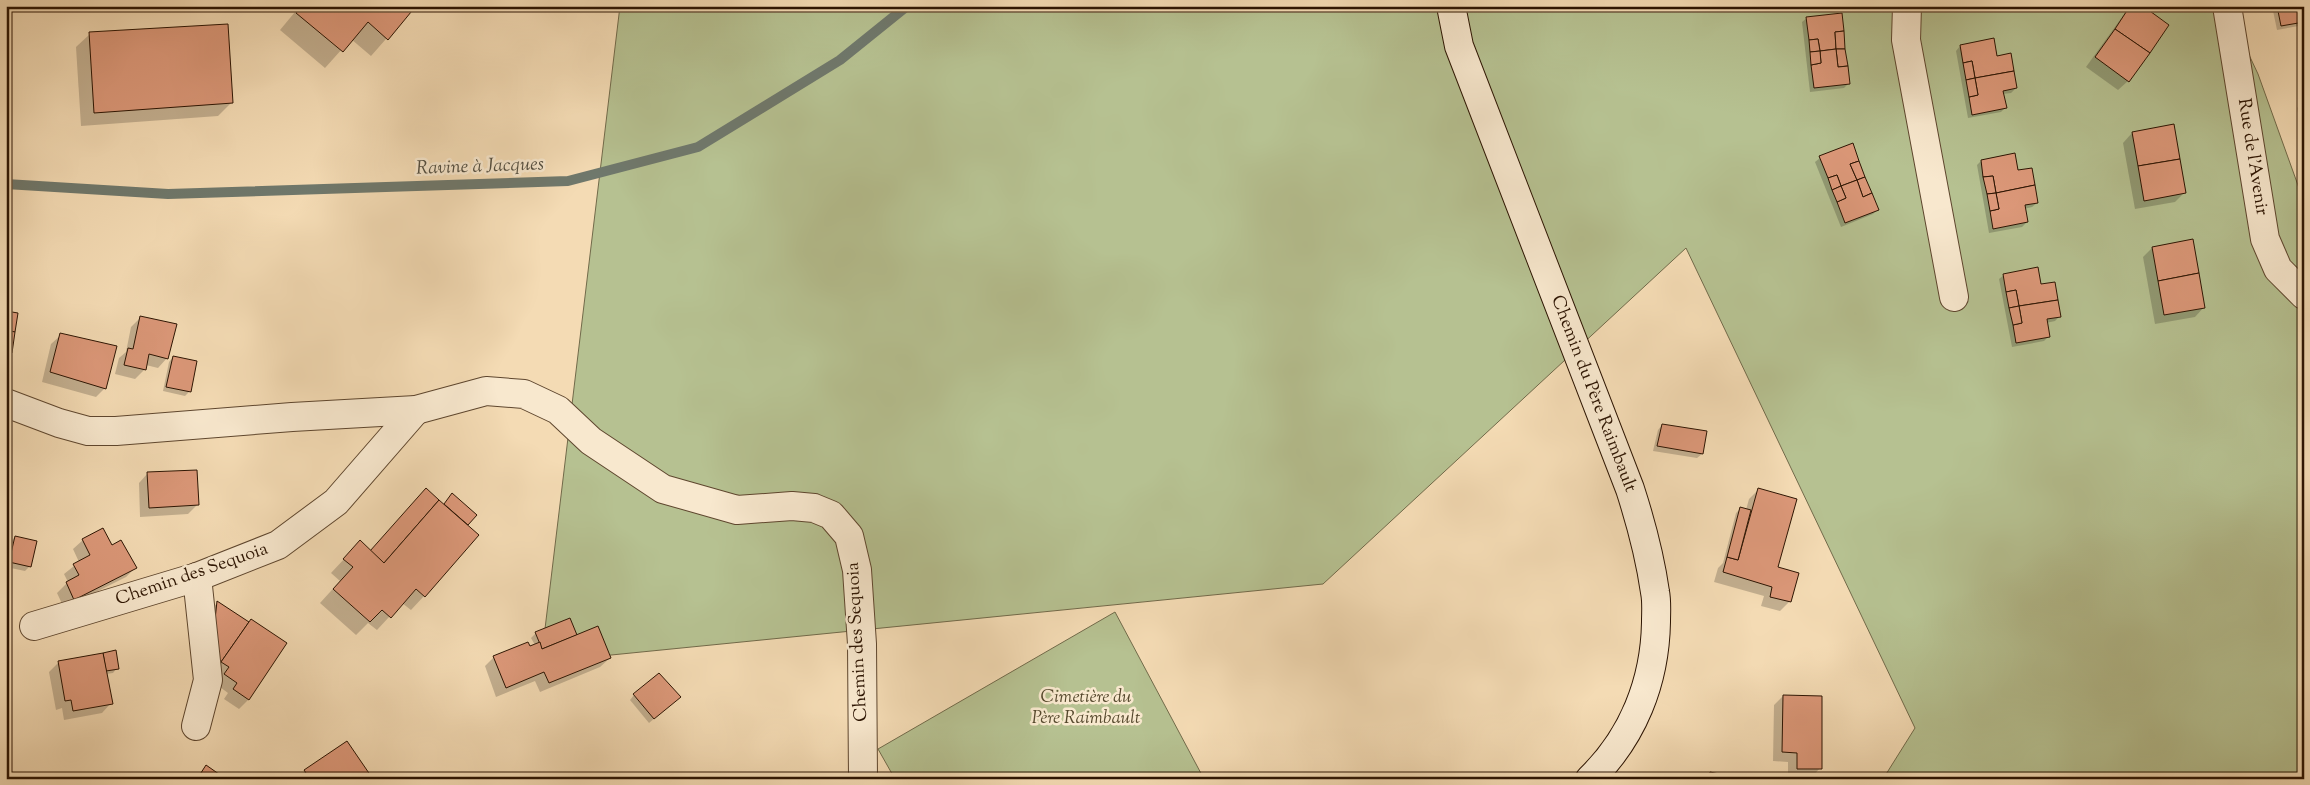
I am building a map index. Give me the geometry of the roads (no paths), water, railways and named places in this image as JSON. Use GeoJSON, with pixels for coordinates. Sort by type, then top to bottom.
{"type":"FeatureCollection","features":[{"type":"Feature","properties":{"kind":"street","name":"Chemin du Père Raimbault"},"geometry":{"type":"LineString","coordinates":[[1451,6],[1459,46],[1630,489],[1645,537],[1656,594],[1656,634],[1650,680],[1633,723],[1606,763],[1590,779]]}},
{"type":"Feature","properties":{"kind":"street"},"geometry":{"type":"LineString","coordinates":[[1907,6],[1906,40],[1954,297]]}},
{"type":"Feature","properties":{"kind":"street","name":"Rue de l'Avenir"},"geometry":{"type":"LineString","coordinates":[[2227,6],[2265,238],[2278,269],[2304,295]]}},
{"type":"Feature","properties":{"kind":"street","name":"Chemin des Sequoia"},"geometry":{"type":"LineString","coordinates":[[6,404],[58,423],[88,431],[416,410],[486,391],[524,394],[558,410],[591,441],[663,488],[737,510],[792,506],[814,508],[831,515],[849,536],[856,570],[862,644],[863,779]]}},
{"type":"Feature","properties":{"kind":"street","name":"Chemin des Sequoia"},"geometry":{"type":"LineString","coordinates":[[34,626],[197,577],[278,546],[336,502],[416,410]]}},
{"type":"Feature","properties":{"kind":"street"},"geometry":{"type":"LineString","coordinates":[[196,726],[208,680],[197,577]]}},
{"type":"Feature","properties":{"kind":"waterway","name":"Ravine à Jacques"},"geometry":{"type":"LineString","coordinates":[[6,184],[168,194],[568,181],[698,147],[840,60],[907,6]]}},
{"type":"Feature","properties":{"kind":"park label","name":"Cimetière du Père Raimbault"},"geometry":{"type":"Point","coordinates":[1086,708]}}]}
